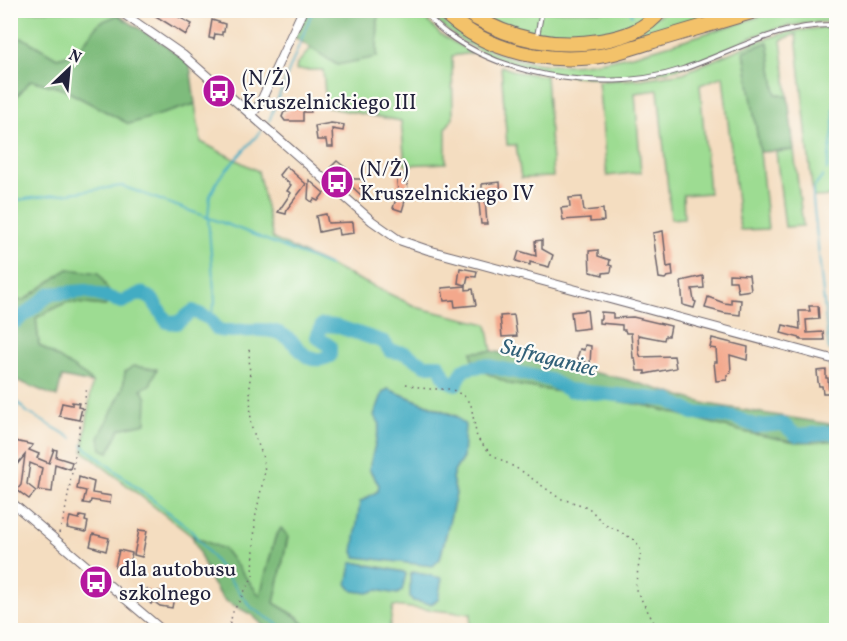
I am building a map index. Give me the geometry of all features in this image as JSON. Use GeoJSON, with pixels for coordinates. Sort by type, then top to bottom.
{"type":"FeatureCollection","features":[{"type":"Feature","properties":{"kind":"highway"},"geometry":{"type":"LineString","coordinates":[[442,10],[479,38],[520,54],[553,58],[582,58],[634,47],[758,10]]}},
{"type":"Feature","properties":{"kind":"highway"},"geometry":{"type":"LineString","coordinates":[[463,10],[498,31],[536,42],[561,45],[610,39],[641,29],[661,10]]}},
{"type":"Feature","properties":{"kind":"street"},"geometry":{"type":"LineString","coordinates":[[118,10],[183,55],[372,221],[391,235],[408,243],[837,360]]}},
{"type":"Feature","properties":{"kind":"street"},"geometry":{"type":"LineString","coordinates":[[252,115],[260,103],[303,10]]}},
{"type":"Feature","properties":{"kind":"street"},"geometry":{"type":"LineString","coordinates":[[10,501],[162,630]]}},
{"type":"Feature","properties":{"kind":"lane"},"geometry":{"type":"LineString","coordinates":[[423,10],[444,33],[494,60],[520,69],[566,78],[607,80],[680,70],[757,39],[789,29],[834,25]]}},
{"type":"Feature","properties":{"kind":"lane"},"geometry":{"type":"LineString","coordinates":[[536,42],[542,10]]}},
{"type":"Feature","properties":{"kind":"path"},"geometry":{"type":"LineString","coordinates":[[834,25],[834,60],[837,62]]}},
{"type":"Feature","properties":{"kind":"path"},"geometry":{"type":"LineString","coordinates":[[834,209],[830,195],[837,187]]}},
{"type":"Feature","properties":{"kind":"path"},"geometry":{"type":"LineString","coordinates":[[228,630],[232,612],[253,576],[255,519],[265,471],[262,454],[251,426],[249,346]]}},
{"type":"Feature","properties":{"kind":"path"},"geometry":{"type":"LineString","coordinates":[[406,384],[427,389],[451,389],[464,396],[471,405],[477,438],[491,454],[523,472],[559,498],[588,507],[605,525],[636,542],[640,551],[635,588],[658,630]]}},
{"type":"Feature","properties":{"kind":"path"},"geometry":{"type":"LineString","coordinates":[[56,540],[64,518],[87,387]]}},
{"type":"Feature","properties":{"kind":"green space"},"geometry":{"type":"Polygon","coordinates":[[[111,10],[118,15],[99,23],[76,53],[57,58],[23,38],[11,40],[10,11],[111,10]]]}},
{"type":"Feature","properties":{"kind":"green space"},"geometry":{"type":"Polygon","coordinates":[[[306,11],[378,11],[377,57],[337,65],[294,37],[306,11]]]}},
{"type":"Feature","properties":{"kind":"green space"},"geometry":{"type":"Polygon","coordinates":[[[378,11],[418,11],[440,34],[472,53],[452,56],[453,118],[446,128],[446,163],[405,165],[401,121],[326,107],[323,70],[296,70],[297,64],[312,47],[337,65],[377,57],[378,11]]]}},
{"type":"Feature","properties":{"kind":"green space"},"geometry":{"type":"Polygon","coordinates":[[[427,11],[431,11],[468,39],[504,56],[540,64],[576,65],[612,60],[649,51],[782,11],[836,11],[836,22],[802,24],[769,31],[681,68],[649,74],[580,77],[511,64],[479,51],[451,33],[427,11]]]}},
{"type":"Feature","properties":{"kind":"green space"},"geometry":{"type":"Polygon","coordinates":[[[452,11],[456,11],[483,28],[598,46],[667,11],[735,11],[626,43],[591,49],[556,51],[522,46],[487,33],[452,11]]]}},
{"type":"Feature","properties":{"kind":"green space"},"geometry":{"type":"Polygon","coordinates":[[[472,11],[654,11],[637,26],[587,39],[519,34],[472,11]]]}},
{"type":"Feature","properties":{"kind":"green space"},"geometry":{"type":"Polygon","coordinates":[[[118,15],[165,45],[190,65],[195,104],[129,124],[63,89],[31,80],[11,103],[11,40],[23,38],[57,58],[76,53],[99,23],[118,15]]]}},
{"type":"Feature","properties":{"kind":"green space"},"geometry":{"type":"Polygon","coordinates":[[[825,27],[836,28],[836,196],[813,197],[796,34],[781,40],[788,97],[776,94],[768,42],[744,51],[760,152],[768,229],[740,230],[723,76],[700,85],[709,193],[683,195],[684,218],[671,219],[658,90],[635,93],[641,172],[607,176],[598,81],[642,79],[683,73],[758,41],[789,32],[825,27]]]}},
{"type":"Feature","properties":{"kind":"green space"},"geometry":{"type":"Polygon","coordinates":[[[768,42],[776,94],[788,97],[794,150],[760,152],[744,51],[768,42]]]}},
{"type":"Feature","properties":{"kind":"green space"},"geometry":{"type":"Polygon","coordinates":[[[501,66],[517,72],[546,76],[553,177],[521,178],[516,145],[507,145],[501,66]]]}},
{"type":"Feature","properties":{"kind":"green space"},"geometry":{"type":"Polygon","coordinates":[[[31,80],[63,89],[129,124],[195,104],[201,142],[258,171],[273,239],[419,308],[487,324],[492,351],[472,352],[510,384],[648,406],[744,432],[796,442],[836,441],[836,630],[469,630],[471,614],[393,606],[389,630],[310,630],[297,616],[274,603],[288,537],[281,529],[275,538],[260,597],[224,549],[192,536],[83,451],[92,383],[87,377],[39,345],[36,318],[67,302],[105,306],[68,269],[24,300],[11,301],[11,103],[31,80]],[[388,389],[383,392],[380,424],[369,469],[379,485],[378,491],[360,502],[440,559],[456,494],[452,478],[463,458],[457,416],[388,389]],[[353,562],[376,590],[398,594],[406,574],[404,572],[353,562]]]}},
{"type":"Feature","properties":{"kind":"green space"},"geometry":{"type":"Polygon","coordinates":[[[794,150],[803,226],[785,227],[776,152],[794,150]]]}},
{"type":"Feature","properties":{"kind":"green space"},"geometry":{"type":"Polygon","coordinates":[[[68,269],[99,273],[111,296],[105,306],[67,302],[36,318],[39,345],[87,377],[92,383],[62,377],[57,397],[11,378],[11,301],[24,300],[68,269]]]}},
{"type":"Feature","properties":{"kind":"green space"},"geometry":{"type":"Polygon","coordinates":[[[492,351],[624,379],[707,404],[829,424],[836,423],[836,441],[796,442],[744,432],[648,406],[510,384],[473,367],[472,352],[492,351]]]}},
{"type":"Feature","properties":{"kind":"green space"},"geometry":{"type":"Polygon","coordinates":[[[133,366],[157,369],[150,385],[141,389],[147,398],[146,423],[120,429],[109,452],[101,449],[99,438],[123,388],[125,372],[133,366]]]}},
{"type":"Feature","properties":{"kind":"green space"},"geometry":{"type":"Polygon","coordinates":[[[281,528],[288,536],[274,603],[297,617],[310,630],[268,630],[252,615],[224,600],[212,583],[192,536],[224,549],[260,596],[275,538],[281,528]]]}},
{"type":"Feature","properties":{"kind":"water"},"geometry":{"type":"Polygon","coordinates":[[[388,389],[457,417],[465,425],[463,458],[452,478],[456,494],[440,559],[433,566],[356,557],[353,552],[360,502],[378,491],[379,485],[369,469],[380,424],[374,416],[383,392],[388,389]]]}},
{"type":"Feature","properties":{"kind":"water"},"geometry":{"type":"Polygon","coordinates":[[[353,562],[404,572],[406,574],[402,591],[397,594],[377,590],[368,593],[353,591],[347,584],[353,562]]]}},
{"type":"Feature","properties":{"kind":"water"},"geometry":{"type":"Polygon","coordinates":[[[413,572],[442,578],[438,600],[431,604],[413,601],[410,597],[410,575],[413,572]]]}},
{"type":"Feature","properties":{"kind":"building"},"geometry":{"type":"Polygon","coordinates":[[[146,10],[166,10],[192,24],[186,35],[146,10]]]}},
{"type":"Feature","properties":{"kind":"building"},"geometry":{"type":"Polygon","coordinates":[[[212,20],[225,24],[222,35],[215,34],[214,39],[209,38],[212,20]]]}},
{"type":"Feature","properties":{"kind":"building"},"geometry":{"type":"Polygon","coordinates":[[[311,106],[311,112],[303,112],[303,121],[285,121],[282,117],[284,112],[289,111],[289,108],[311,106]]]}},
{"type":"Feature","properties":{"kind":"building"},"geometry":{"type":"Polygon","coordinates":[[[331,123],[344,125],[343,131],[332,129],[333,147],[327,147],[326,140],[317,140],[315,126],[331,123]]]}},
{"type":"Feature","properties":{"kind":"building"},"geometry":{"type":"Polygon","coordinates":[[[337,161],[354,179],[361,179],[364,182],[360,188],[369,187],[362,196],[331,167],[337,161]]]}},
{"type":"Feature","properties":{"kind":"building"},"geometry":{"type":"Polygon","coordinates":[[[286,166],[306,184],[287,209],[286,214],[278,212],[291,193],[287,191],[291,185],[279,175],[286,166]]]}},
{"type":"Feature","properties":{"kind":"building"},"geometry":{"type":"Polygon","coordinates":[[[406,174],[408,190],[403,200],[405,201],[402,211],[393,208],[396,199],[399,199],[396,175],[406,174]]]}},
{"type":"Feature","properties":{"kind":"building"},"geometry":{"type":"Polygon","coordinates":[[[309,180],[324,193],[318,201],[314,199],[312,202],[308,199],[309,180]]]}},
{"type":"Feature","properties":{"kind":"building"},"geometry":{"type":"Polygon","coordinates":[[[500,182],[501,198],[485,199],[487,224],[481,224],[478,192],[482,191],[482,184],[500,182]]]}},
{"type":"Feature","properties":{"kind":"building"},"geometry":{"type":"Polygon","coordinates":[[[582,197],[584,211],[603,209],[604,221],[590,222],[590,218],[563,220],[561,208],[570,207],[569,198],[582,197]]]}},
{"type":"Feature","properties":{"kind":"building"},"geometry":{"type":"Polygon","coordinates":[[[326,214],[328,223],[353,222],[354,233],[339,235],[338,228],[319,232],[316,216],[326,214]]]}},
{"type":"Feature","properties":{"kind":"building"},"geometry":{"type":"Polygon","coordinates":[[[663,231],[667,267],[672,266],[673,276],[665,279],[659,278],[653,233],[663,231]]]}},
{"type":"Feature","properties":{"kind":"building"},"geometry":{"type":"Polygon","coordinates":[[[542,240],[542,249],[553,255],[549,267],[516,261],[519,251],[536,256],[535,241],[542,240]]]}},
{"type":"Feature","properties":{"kind":"building"},"geometry":{"type":"Polygon","coordinates":[[[598,250],[598,256],[610,260],[611,272],[603,273],[603,275],[590,272],[589,251],[598,250]]]}},
{"type":"Feature","properties":{"kind":"building"},"geometry":{"type":"Polygon","coordinates":[[[460,268],[477,271],[476,277],[468,276],[466,285],[458,283],[460,268]]]}},
{"type":"Feature","properties":{"kind":"building"},"geometry":{"type":"Polygon","coordinates":[[[729,274],[749,275],[751,290],[738,292],[736,281],[729,281],[729,274]]]}},
{"type":"Feature","properties":{"kind":"building"},"geometry":{"type":"Polygon","coordinates":[[[703,276],[704,288],[692,289],[696,302],[694,308],[683,305],[681,281],[703,276]]]}},
{"type":"Feature","properties":{"kind":"building"},"geometry":{"type":"Polygon","coordinates":[[[466,286],[466,290],[473,289],[476,305],[455,307],[454,300],[444,301],[442,288],[466,286]]]}},
{"type":"Feature","properties":{"kind":"building"},"geometry":{"type":"Polygon","coordinates":[[[708,297],[731,304],[731,299],[741,300],[740,315],[705,308],[708,297]]]}},
{"type":"Feature","properties":{"kind":"building"},"geometry":{"type":"Polygon","coordinates":[[[809,306],[818,306],[819,319],[806,320],[807,333],[823,332],[824,340],[800,340],[800,338],[781,333],[783,325],[800,329],[799,311],[810,311],[809,306]]]}},
{"type":"Feature","properties":{"kind":"building"},"geometry":{"type":"Polygon","coordinates":[[[587,310],[589,328],[573,330],[571,312],[587,310]]]}},
{"type":"Feature","properties":{"kind":"building"},"geometry":{"type":"Polygon","coordinates":[[[601,312],[613,313],[613,318],[633,317],[671,326],[669,336],[665,336],[664,340],[638,335],[639,353],[641,357],[674,356],[676,368],[645,374],[645,371],[637,371],[635,358],[633,358],[631,333],[622,330],[622,325],[599,323],[601,312]]]}},
{"type":"Feature","properties":{"kind":"building"},"geometry":{"type":"Polygon","coordinates":[[[514,315],[517,336],[502,337],[500,316],[514,315]]]}},
{"type":"Feature","properties":{"kind":"building"},"geometry":{"type":"Polygon","coordinates":[[[712,338],[748,347],[747,360],[730,355],[731,372],[727,375],[727,380],[716,381],[714,362],[717,362],[716,349],[710,348],[712,338]]]}},
{"type":"Feature","properties":{"kind":"building"},"geometry":{"type":"Polygon","coordinates":[[[585,345],[591,346],[590,364],[577,358],[580,349],[584,350],[585,345]]]}},
{"type":"Feature","properties":{"kind":"building"},"geometry":{"type":"Polygon","coordinates":[[[826,370],[829,393],[823,393],[822,386],[819,386],[817,371],[826,370]]]}},
{"type":"Feature","properties":{"kind":"building"},"geometry":{"type":"Polygon","coordinates":[[[72,402],[79,403],[78,407],[82,408],[79,420],[59,416],[62,403],[72,405],[72,402]]]}},
{"type":"Feature","properties":{"kind":"building"},"geometry":{"type":"Polygon","coordinates":[[[10,440],[33,445],[29,450],[39,454],[37,458],[49,463],[54,449],[57,450],[56,457],[72,462],[70,469],[55,464],[52,492],[38,490],[42,468],[30,463],[27,484],[36,491],[29,499],[17,490],[21,485],[25,455],[14,468],[17,454],[10,453],[10,440]]]}},
{"type":"Feature","properties":{"kind":"building"},"geometry":{"type":"Polygon","coordinates":[[[79,477],[94,482],[92,493],[111,496],[110,503],[91,500],[90,504],[83,503],[86,491],[77,489],[79,477]]]}},
{"type":"Feature","properties":{"kind":"building"},"geometry":{"type":"Polygon","coordinates":[[[80,516],[86,517],[85,521],[88,522],[86,532],[67,528],[70,517],[79,519],[80,516]]]}},
{"type":"Feature","properties":{"kind":"building"},"geometry":{"type":"Polygon","coordinates":[[[139,530],[147,531],[142,557],[134,555],[139,530]]]}},
{"type":"Feature","properties":{"kind":"building"},"geometry":{"type":"Polygon","coordinates":[[[93,534],[109,538],[106,551],[90,546],[93,534]]]}},
{"type":"Feature","properties":{"kind":"building"},"geometry":{"type":"Polygon","coordinates":[[[119,550],[132,553],[128,570],[115,567],[119,550]]]}},
{"type":"Feature","properties":{"kind":"building"},"geometry":{"type":"Polygon","coordinates":[[[146,589],[158,596],[158,591],[173,594],[172,608],[160,606],[153,601],[151,604],[141,595],[146,589]]]}},
{"type":"Feature","properties":{"kind":"waterway"},"geometry":{"type":"LineString","coordinates":[[269,121],[313,10]]}},
{"type":"Feature","properties":{"kind":"waterway"},"geometry":{"type":"LineString","coordinates":[[630,10],[632,15]]}},
{"type":"Feature","properties":{"kind":"waterway"},"geometry":{"type":"LineString","coordinates":[[827,170],[833,132],[836,84]]}},
{"type":"Feature","properties":{"kind":"waterway"},"geometry":{"type":"LineString","coordinates":[[210,319],[215,302],[208,217],[210,196],[219,178],[261,131]]}},
{"type":"Feature","properties":{"kind":"waterway"},"geometry":{"type":"LineString","coordinates":[[823,176],[813,189],[813,199],[829,350]]}},
{"type":"Feature","properties":{"kind":"waterway"},"geometry":{"type":"LineString","coordinates":[[10,201],[122,186],[242,230],[330,266]]}},
{"type":"Feature","properties":{"kind":"waterway","name":"Sufraganiec"},"geometry":{"type":"LineString","coordinates":[[10,322],[17,321],[50,294],[86,291],[122,302],[141,293],[152,299],[167,322],[177,323],[193,311],[210,319],[218,330],[276,332],[289,339],[308,357],[314,359],[330,356],[330,346],[317,337],[322,325],[336,326],[384,342],[390,351],[405,353],[425,365],[439,365],[446,380],[456,384],[464,369],[485,365],[550,380],[568,390],[668,400],[693,413],[733,417],[756,426],[783,424],[796,435],[836,432]]}},
{"type":"Feature","properties":{"kind":"waterway"},"geometry":{"type":"LineString","coordinates":[[830,365],[835,430]]}},
{"type":"Feature","properties":{"kind":"waterway"},"geometry":{"type":"LineString","coordinates":[[10,394],[27,412],[72,438]]}},
{"type":"Feature","properties":{"kind":"waterway"},"geometry":{"type":"LineString","coordinates":[[82,445],[189,528],[252,608],[287,630]]}},
{"type":"Feature","properties":{"kind":"place","name":"(N/Ż) Kruszelnickiego III"},"geometry":{"type":"Point","coordinates":[219,91]}},
{"type":"Feature","properties":{"kind":"place","name":"(N/Ż) Kruszelnickiego IV"},"geometry":{"type":"Point","coordinates":[337,182]}},
{"type":"Feature","properties":{"kind":"place","name":"dla autobusu szkolnego"},"geometry":{"type":"Point","coordinates":[96,582]}}]}
